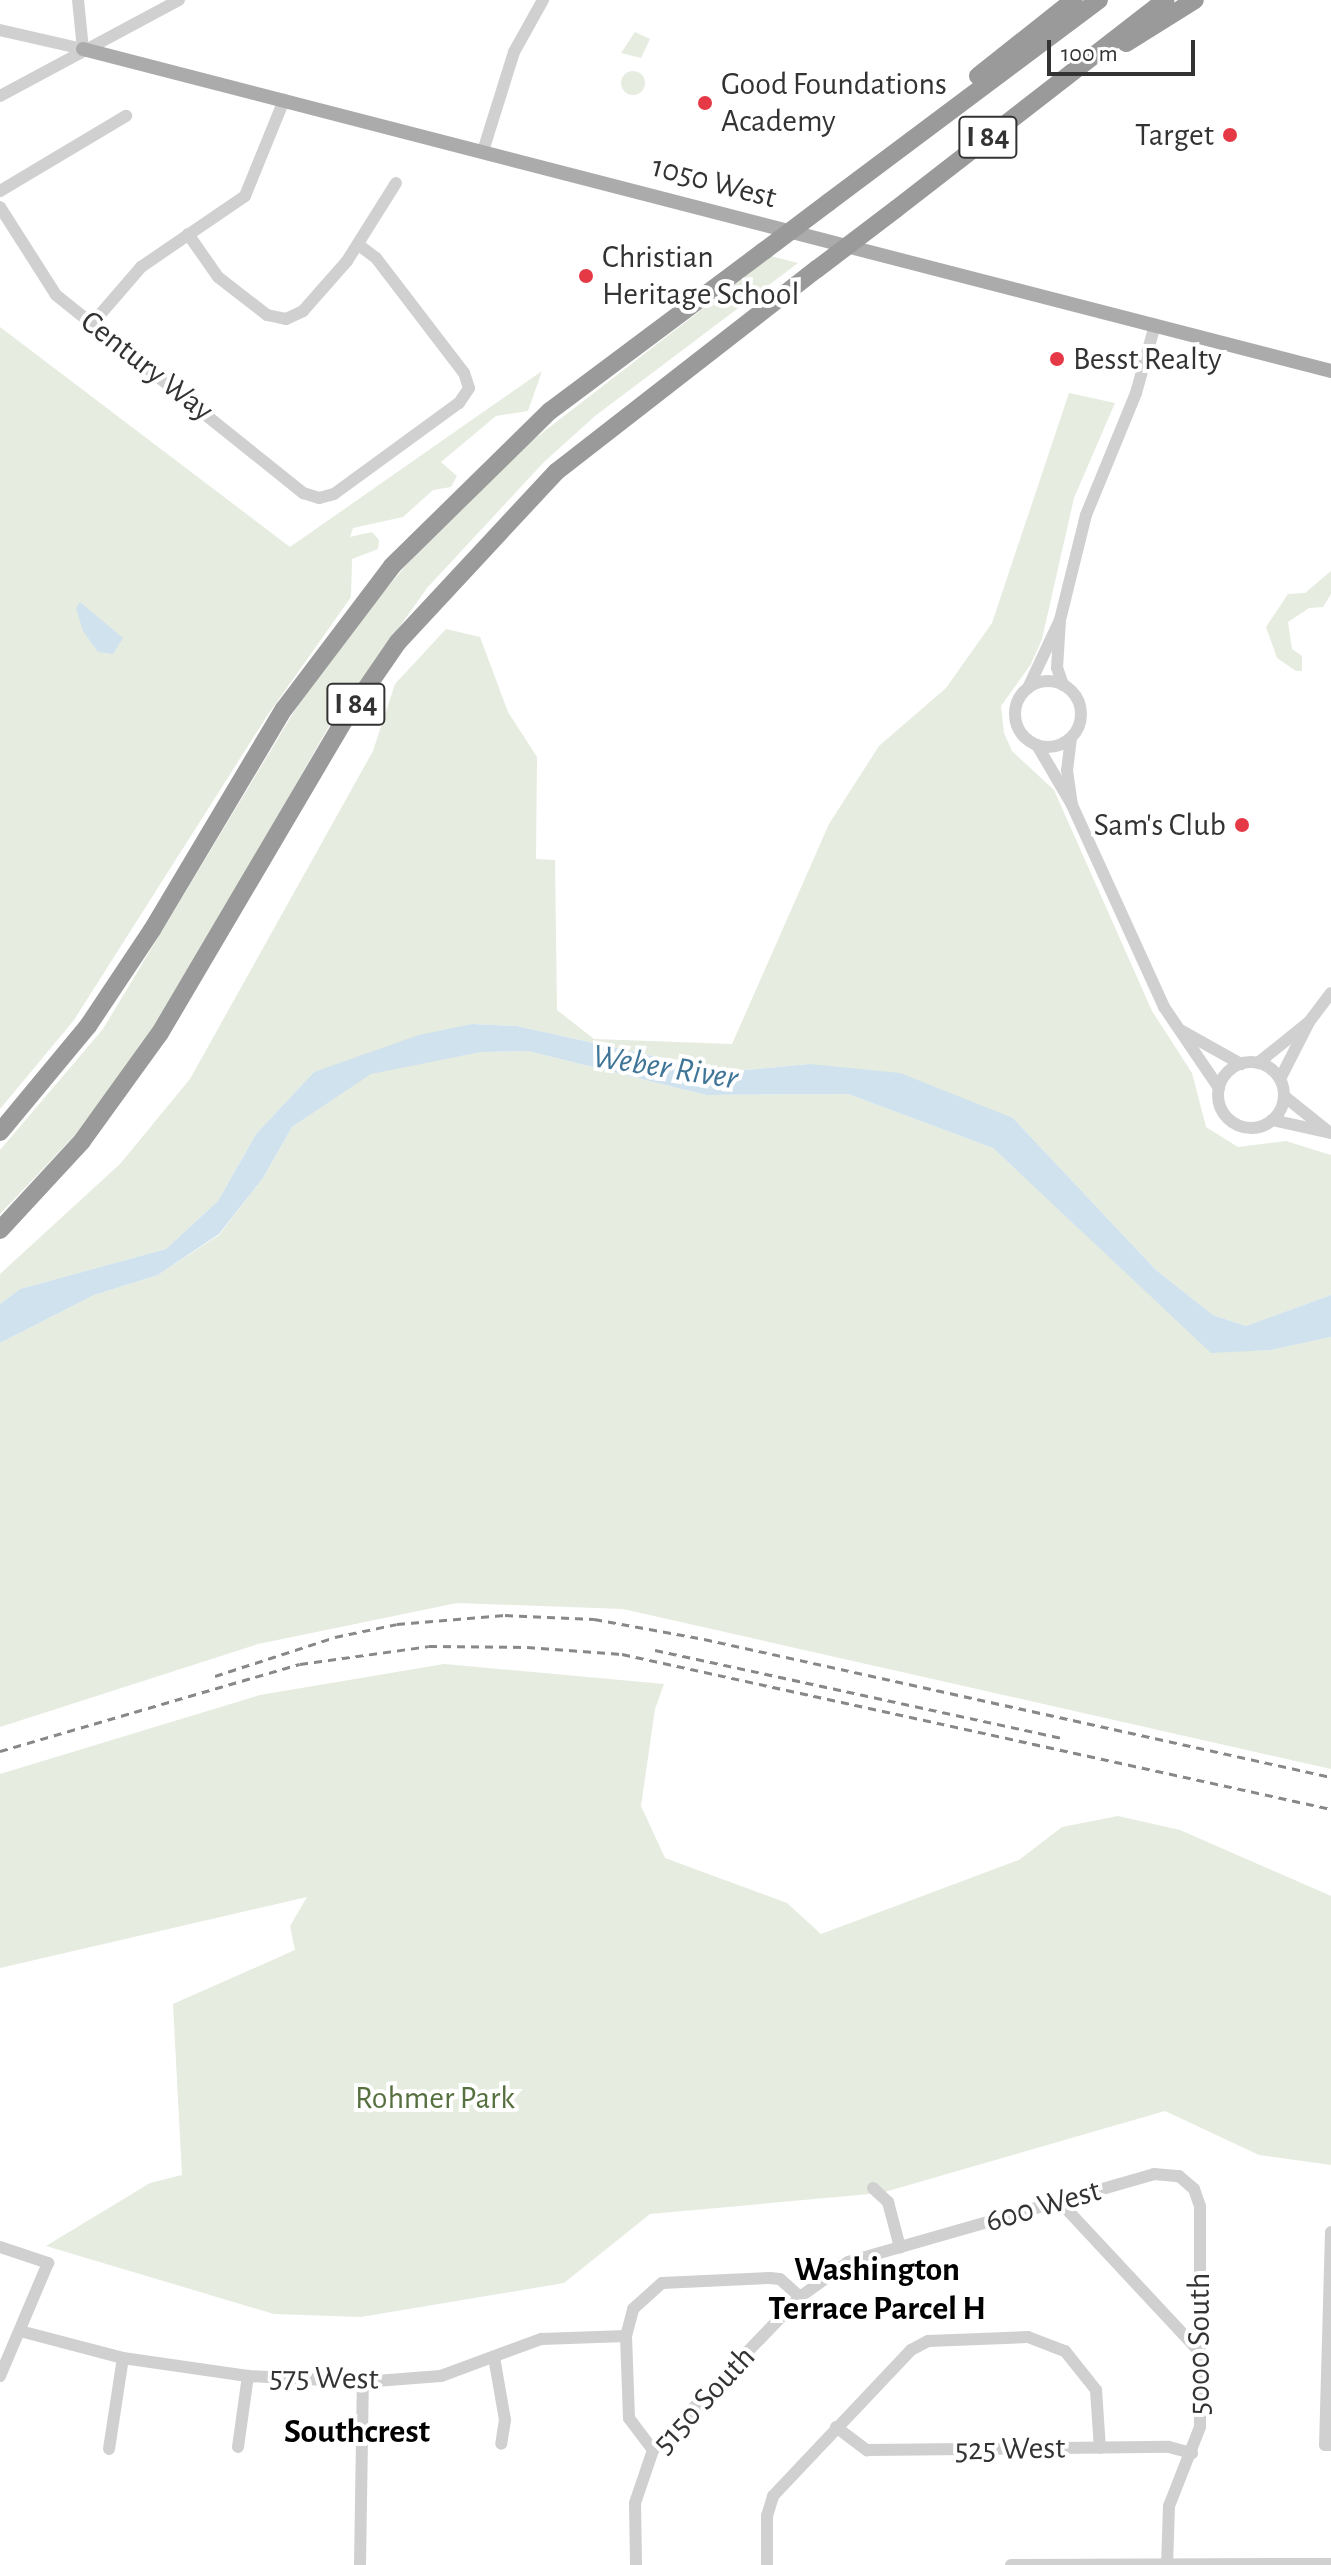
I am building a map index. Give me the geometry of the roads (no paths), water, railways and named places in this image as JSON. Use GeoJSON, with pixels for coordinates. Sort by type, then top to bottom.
{"type":"FeatureCollection","features":[{"type":"Feature","properties":{"kind":"highway"},"geometry":{"type":"LineString","coordinates":[[829,202],[864,166],[1074,0]]}},
{"type":"Feature","properties":{"kind":"highway","name":"I 84"},"geometry":{"type":"LineString","coordinates":[[0,1132],[88,1026],[152,930],[284,709],[392,566],[550,411],[1099,0]]}},
{"type":"Feature","properties":{"kind":"highway","name":"I 84"},"geometry":{"type":"LineString","coordinates":[[0,1230],[82,1141],[160,1033],[345,719],[398,642],[556,472],[1165,0]]}},
{"type":"Feature","properties":{"kind":"highway"},"geometry":{"type":"LineString","coordinates":[[1080,65],[1195,0]]}},
{"type":"Feature","properties":{"kind":"main road","name":"1050 West"},"geometry":{"type":"LineString","coordinates":[[83,49],[1331,371]]}},
{"type":"Feature","properties":{"kind":"street"},"geometry":{"type":"LineString","coordinates":[[78,0],[83,49]]}},
{"type":"Feature","properties":{"kind":"street"},"geometry":{"type":"LineString","coordinates":[[0,96],[179,0]]}},
{"type":"Feature","properties":{"kind":"street"},"geometry":{"type":"LineString","coordinates":[[483,151],[514,52],[543,0]]}},
{"type":"Feature","properties":{"kind":"street"},"geometry":{"type":"LineString","coordinates":[[0,30],[83,49]]}},
{"type":"Feature","properties":{"kind":"street"},"geometry":{"type":"LineString","coordinates":[[91,325],[141,267],[245,196],[284,100]]}},
{"type":"Feature","properties":{"kind":"street"},"geometry":{"type":"LineString","coordinates":[[0,191],[126,116]]}},
{"type":"Feature","properties":{"kind":"street"},"geometry":{"type":"LineString","coordinates":[[188,234],[218,277],[267,315],[286,319],[303,311],[359,245],[396,183]]}},
{"type":"Feature","properties":{"kind":"street","name":"Century Way"},"geometry":{"type":"LineString","coordinates":[[0,207],[48,285],[91,325],[231,430],[303,493],[319,498],[334,494],[459,403],[469,388],[464,373],[376,258],[359,245]]}},
{"type":"Feature","properties":{"kind":"street"},"geometry":{"type":"LineString","coordinates":[[1063,685],[1057,668],[1060,620],[1093,491],[1136,393],[1155,325]]}},
{"type":"Feature","properties":{"kind":"street"},"geometry":{"type":"LineString","coordinates":[[1060,620],[1015,714],[1021,733],[1037,745],[1072,805],[1164,1007],[1219,1088],[1220,1106],[1238,1125],[1256,1128],[1272,1120],[1284,1096]]}},
{"type":"Feature","properties":{"kind":"street"},"geometry":{"type":"LineString","coordinates":[[1028,688],[1045,681],[1063,685],[1077,697],[1081,712],[1071,738],[1067,770],[1072,805]]}},
{"type":"Feature","properties":{"kind":"street"},"geometry":{"type":"LineString","coordinates":[[1037,745],[1055,746],[1071,738]]}},
{"type":"Feature","properties":{"kind":"street"},"geometry":{"type":"LineString","coordinates":[[1330,1132],[1284,1096],[1280,1079],[1309,1022],[1331,993]]}},
{"type":"Feature","properties":{"kind":"street"},"geometry":{"type":"LineString","coordinates":[[1219,1088],[1227,1073],[1241,1064],[1258,1063],[1309,1022]]}},
{"type":"Feature","properties":{"kind":"street"},"geometry":{"type":"LineString","coordinates":[[1182,1031],[1241,1064]]}},
{"type":"Feature","properties":{"kind":"street"},"geometry":{"type":"LineString","coordinates":[[1258,1063],[1280,1079]]}},
{"type":"Feature","properties":{"kind":"street"},"geometry":{"type":"LineString","coordinates":[[1272,1120],[1330,1132]]}},
{"type":"Feature","properties":{"kind":"street","name":"600 West"},"geometry":{"type":"LineString","coordinates":[[800,2297],[832,2269],[900,2247],[1154,2174],[1179,2176]]}},
{"type":"Feature","properties":{"kind":"street","name":"5000 South"},"geometry":{"type":"LineString","coordinates":[[1167,2564],[1169,2506],[1200,2427],[1200,2206],[1194,2189],[1179,2176]]}},
{"type":"Feature","properties":{"kind":"street"},"geometry":{"type":"LineString","coordinates":[[873,2188],[888,2202],[900,2247]]}},
{"type":"Feature","properties":{"kind":"street"},"geometry":{"type":"LineString","coordinates":[[1059,2201],[1199,2351]]}},
{"type":"Feature","properties":{"kind":"street"},"geometry":{"type":"LineString","coordinates":[[1328,2445],[1330,2232]]}},
{"type":"Feature","properties":{"kind":"street"},"geometry":{"type":"LineString","coordinates":[[0,2247],[48,2263],[0,2376]]}},
{"type":"Feature","properties":{"kind":"street"},"geometry":{"type":"LineString","coordinates":[[653,2450],[629,2418],[626,2336],[633,2309],[662,2283],[780,2279],[800,2297]]}},
{"type":"Feature","properties":{"kind":"street","name":"5150 South"},"geometry":{"type":"LineString","coordinates":[[636,2565],[635,2503],[653,2450],[800,2297]]}},
{"type":"Feature","properties":{"kind":"street","name":"575 West"},"geometry":{"type":"LineString","coordinates":[[20,2331],[123,2358],[248,2376],[363,2382],[441,2376],[541,2339],[626,2336]]}},
{"type":"Feature","properties":{"kind":"street"},"geometry":{"type":"LineString","coordinates":[[767,2565],[767,2516],[773,2496],[911,2350],[947,2338],[1028,2337],[1054,2345],[1082,2368],[1096,2390],[1100,2448]]}},
{"type":"Feature","properties":{"kind":"street"},"geometry":{"type":"LineString","coordinates":[[494,2357],[505,2420],[501,2444]]}},
{"type":"Feature","properties":{"kind":"street"},"geometry":{"type":"LineString","coordinates":[[109,2449],[123,2358]]}},
{"type":"Feature","properties":{"kind":"street"},"geometry":{"type":"LineString","coordinates":[[238,2447],[248,2376]]}},
{"type":"Feature","properties":{"kind":"street"},"geometry":{"type":"LineString","coordinates":[[360,2565],[363,2382]]}},
{"type":"Feature","properties":{"kind":"street","name":"525 West"},"geometry":{"type":"LineString","coordinates":[[836,2427],[867,2450],[1169,2447],[1192,2453]]}},
{"type":"Feature","properties":{"kind":"street"},"geometry":{"type":"LineString","coordinates":[[1011,2565],[1331,2564]]}},
{"type":"Feature","properties":{"kind":"water"},"geometry":{"type":"Polygon","coordinates":[[[80,602],[123,638],[113,654],[98,652],[83,631],[76,608],[80,602]]]}},
{"type":"Feature","properties":{"kind":"water","name":"Weber River"},"geometry":{"type":"Polygon","coordinates":[[[472,1024],[517,1026],[725,1072],[809,1064],[900,1073],[1013,1118],[1156,1270],[1213,1315],[1246,1326],[1331,1295],[1331,1337],[1271,1350],[1211,1353],[993,1148],[848,1094],[706,1095],[528,1051],[481,1052],[371,1074],[292,1127],[263,1178],[219,1234],[158,1275],[94,1295],[0,1343],[0,1304],[20,1289],[166,1249],[218,1201],[256,1134],[314,1072],[419,1035],[472,1024]]]}},
{"type":"Feature","properties":{"kind":"railway"},"geometry":{"type":"LineString","coordinates":[[215,1676],[335,1637],[397,1624],[505,1615],[594,1619],[704,1639],[1331,1777]]}},
{"type":"Feature","properties":{"kind":"railway"},"geometry":{"type":"LineString","coordinates":[[0,1751],[300,1664],[429,1646],[527,1647],[622,1654],[1331,1809]]}},
{"type":"Feature","properties":{"kind":"railway"},"geometry":{"type":"LineString","coordinates":[[655,1650],[1062,1738]]}},
{"type":"Feature","properties":{"kind":"place","name":"Good Foundations Academy"},"geometry":{"type":"Point","coordinates":[705,103]}},
{"type":"Feature","properties":{"kind":"place","name":"Target"},"geometry":{"type":"Point","coordinates":[1230,135]}},
{"type":"Feature","properties":{"kind":"place","name":"Christian Heritage School"},"geometry":{"type":"Point","coordinates":[586,276]}},
{"type":"Feature","properties":{"kind":"place","name":"Besst Realty"},"geometry":{"type":"Point","coordinates":[1057,359]}},
{"type":"Feature","properties":{"kind":"place","name":"Sam's Club"},"geometry":{"type":"Point","coordinates":[1242,825]}},
{"type":"Feature","properties":{"kind":"district","name":"Washington Terrace Parcel H"},"geometry":{"type":"Point","coordinates":[877,2290]}},
{"type":"Feature","properties":{"kind":"district","name":"Southcrest"},"geometry":{"type":"Point","coordinates":[357,2433]}},
{"type":"Feature","properties":{"kind":"park label","name":"Rohmer Park"},"geometry":{"type":"Point","coordinates":[435,2098]}}]}
